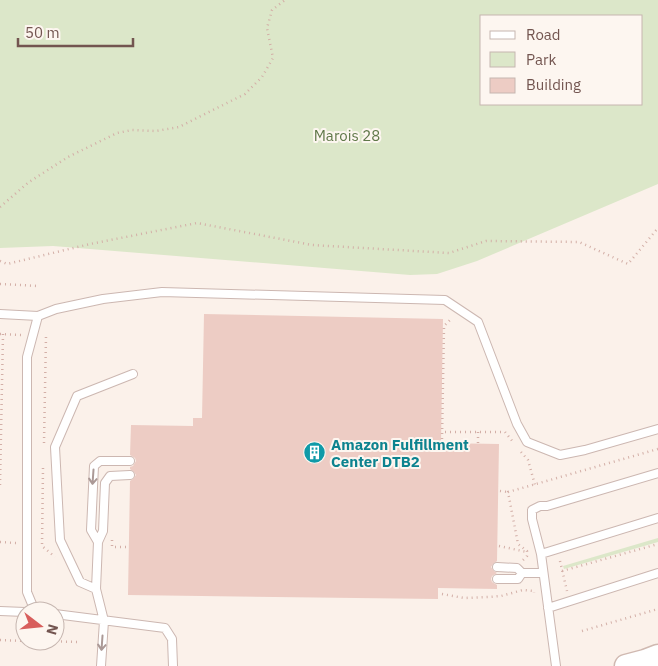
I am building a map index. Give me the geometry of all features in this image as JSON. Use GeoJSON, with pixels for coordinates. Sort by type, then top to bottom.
{"type":"FeatureCollection","features":[{"type":"Feature","properties":{"kind":"main road"},"geometry":{"type":"LineString","coordinates":[[626,666],[658,656]]}},
{"type":"Feature","properties":{"kind":"lane"},"geometry":{"type":"LineString","coordinates":[[0,314],[38,316],[56,309],[103,299],[162,292],[445,300],[478,322],[517,424],[527,442],[560,455],[585,450],[658,429]]}},
{"type":"Feature","properties":{"kind":"lane"},"geometry":{"type":"LineString","coordinates":[[31,601],[27,592],[27,357],[38,316]]}},
{"type":"Feature","properties":{"kind":"lane"},"geometry":{"type":"LineString","coordinates":[[96,589],[80,582],[60,540],[55,447],[77,396],[133,374]]}},
{"type":"Feature","properties":{"kind":"lane"},"geometry":{"type":"LineString","coordinates":[[98,542],[91,530],[94,466],[100,461],[130,461]]}},
{"type":"Feature","properties":{"kind":"lane"},"geometry":{"type":"LineString","coordinates":[[556,666],[541,554],[532,520],[532,510],[540,506],[547,506],[658,473]]}},
{"type":"Feature","properties":{"kind":"lane"},"geometry":{"type":"LineString","coordinates":[[101,666],[104,620],[96,589],[98,542],[103,531],[105,483],[110,476],[130,476]]}},
{"type":"Feature","properties":{"kind":"lane"},"geometry":{"type":"LineString","coordinates":[[541,554],[658,518]]}},
{"type":"Feature","properties":{"kind":"lane"},"geometry":{"type":"LineString","coordinates":[[497,567],[517,568],[522,573],[543,573]]}},
{"type":"Feature","properties":{"kind":"lane"},"geometry":{"type":"LineString","coordinates":[[497,579],[518,579],[522,573]]}},
{"type":"Feature","properties":{"kind":"lane"},"geometry":{"type":"LineString","coordinates":[[548,608],[658,573]]}},
{"type":"Feature","properties":{"kind":"lane"},"geometry":{"type":"LineString","coordinates":[[0,611],[15,612]]}},
{"type":"Feature","properties":{"kind":"lane"},"geometry":{"type":"LineString","coordinates":[[65,615],[165,628],[172,638],[173,666]]}},
{"type":"Feature","properties":{"kind":"path"},"geometry":{"type":"LineString","coordinates":[[0,207],[29,182],[68,157],[117,133],[132,130],[156,132],[179,128],[245,94],[262,77],[273,58],[267,28],[272,10],[286,0]]}},
{"type":"Feature","properties":{"kind":"path"},"geometry":{"type":"LineString","coordinates":[[0,261],[7,264],[90,244],[197,223],[312,245],[449,253],[486,241],[579,242],[628,264],[658,228]]}},
{"type":"Feature","properties":{"kind":"path"},"geometry":{"type":"LineString","coordinates":[[0,284],[38,286]]}},
{"type":"Feature","properties":{"kind":"path"},"geometry":{"type":"LineString","coordinates":[[442,439],[444,326],[462,311]]}},
{"type":"Feature","properties":{"kind":"path"},"geometry":{"type":"LineString","coordinates":[[0,485],[1,334],[22,335]]}},
{"type":"Feature","properties":{"kind":"path"},"geometry":{"type":"LineString","coordinates":[[445,432],[504,432],[528,460],[534,485]]}},
{"type":"Feature","properties":{"kind":"path"},"geometry":{"type":"LineString","coordinates":[[478,432],[478,444]]}},
{"type":"Feature","properties":{"kind":"path"},"geometry":{"type":"LineString","coordinates":[[500,491],[508,492]]}},
{"type":"Feature","properties":{"kind":"path"},"geometry":{"type":"LineString","coordinates":[[112,535],[112,547],[129,547]]}},
{"type":"Feature","properties":{"kind":"path"},"geometry":{"type":"LineString","coordinates":[[0,542],[18,543]]}},
{"type":"Feature","properties":{"kind":"path"},"geometry":{"type":"LineString","coordinates":[[562,571],[658,544]]}},
{"type":"Feature","properties":{"kind":"path"},"geometry":{"type":"LineString","coordinates":[[500,546],[527,552]]}},
{"type":"Feature","properties":{"kind":"path"},"geometry":{"type":"LineString","coordinates":[[558,556],[568,591]]}},
{"type":"Feature","properties":{"kind":"path"},"geometry":{"type":"LineString","coordinates":[[442,594],[462,597],[501,596],[523,590],[534,591],[535,600]]}},
{"type":"Feature","properties":{"kind":"path"},"geometry":{"type":"LineString","coordinates":[[462,591],[462,597]]}},
{"type":"Feature","properties":{"kind":"path"},"geometry":{"type":"LineString","coordinates":[[582,631],[658,609]]}},
{"type":"Feature","properties":{"kind":"path"},"geometry":{"type":"LineString","coordinates":[[0,640],[15,641]]}},
{"type":"Feature","properties":{"kind":"path"},"geometry":{"type":"LineString","coordinates":[[65,642],[78,642]]}},
{"type":"Feature","properties":{"kind":"green space","name":"Marois 28"},"geometry":{"type":"Polygon","coordinates":[[[0,0],[658,0],[658,184],[477,261],[437,274],[410,275],[53,246],[0,248],[0,0]]]}},
{"type":"Feature","properties":{"kind":"green space"},"geometry":{"type":"Polygon","coordinates":[[[658,538],[658,542],[564,569],[563,566],[658,538]]]}},
{"type":"Feature","properties":{"kind":"building","name":"Amazon Fulfillment Center DTB2"},"geometry":{"type":"Polygon","coordinates":[[[204,314],[443,319],[441,443],[499,444],[497,561],[491,567],[497,573],[491,579],[497,585],[497,589],[438,588],[438,599],[128,595],[130,481],[136,475],[130,469],[136,461],[130,455],[131,425],[193,426],[193,418],[202,418],[204,314]]]}},
{"type":"Feature","properties":{"kind":"place","name":"Amazon Fulfillment Center DTB2"},"geometry":{"type":"Point","coordinates":[315,453]}}]}
